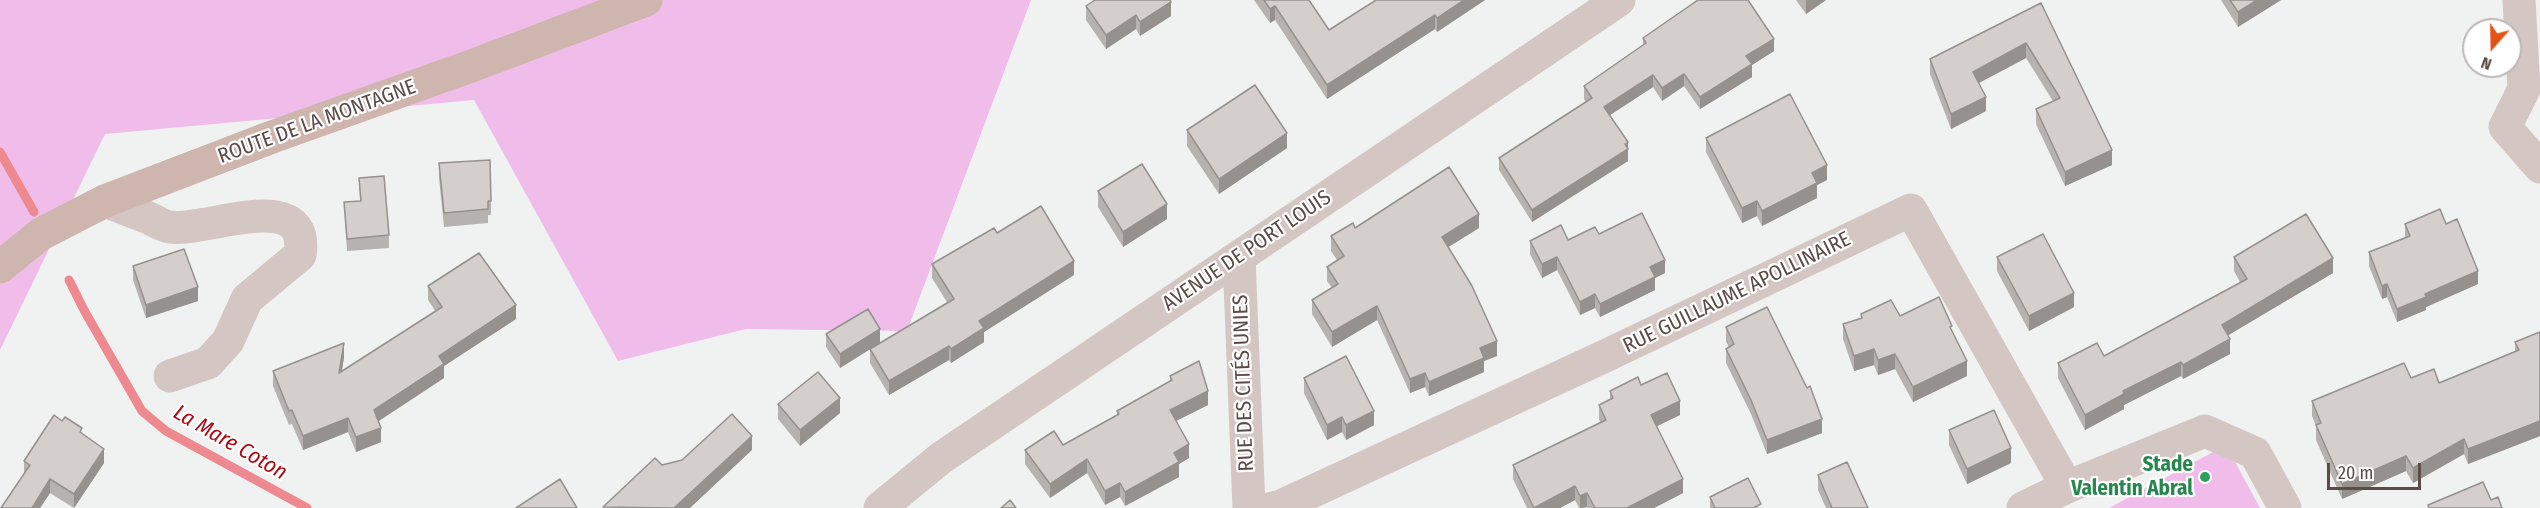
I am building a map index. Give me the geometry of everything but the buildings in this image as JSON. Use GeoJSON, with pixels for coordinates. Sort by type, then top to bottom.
{"type":"FeatureCollection","features":[{"type":"Feature","properties":{"kind":"main road","name":"ROUTE DE LA MONTAGNE"},"geometry":{"type":"LineString","coordinates":[[0,267],[41,234],[105,201],[272,137],[474,65],[646,0]]}},
{"type":"Feature","properties":{"kind":"street","name":"AVENUE DE PORT LOUIS"},"geometry":{"type":"LineString","coordinates":[[880,508],[941,458],[1115,338],[1619,0]]}},
{"type":"Feature","properties":{"kind":"street"},"geometry":{"type":"LineString","coordinates":[[2519,0],[2524,89],[2505,127],[2540,167]]}},
{"type":"Feature","properties":{"kind":"street"},"geometry":{"type":"LineString","coordinates":[[105,201],[171,227],[255,215],[284,218],[298,230],[302,243],[300,255],[248,299],[228,341],[208,363],[170,376]]}},
{"type":"Feature","properties":{"kind":"street","name":"RUE GUILLAUME APOLLINAIRE"},"geometry":{"type":"LineString","coordinates":[[1272,508],[1281,506],[1593,362],[1911,210],[2067,487]]}},
{"type":"Feature","properties":{"kind":"street","name":"RUE DES CITÉS UNIES"},"geometry":{"type":"LineString","coordinates":[[1239,257],[1249,508]]}},
{"type":"Feature","properties":{"kind":"street"},"geometry":{"type":"LineString","coordinates":[[2023,508],[2067,487],[2205,431],[2256,453],[2285,508]]}},
{"type":"Feature","properties":{"kind":"shaded area"},"geometry":{"type":"Polygon","coordinates":[[[0,0],[1031,0],[907,331],[746,329],[618,361],[474,100],[105,134],[0,350],[0,0]]]}},
{"type":"Feature","properties":{"kind":"shaded area","name":"Stade Valentin Abral"},"geometry":{"type":"Polygon","coordinates":[[[2226,445],[2260,508],[2109,508],[2226,445]]]}},
{"type":"Feature","properties":{"kind":"waterway","name":"La Mare Coton"},"geometry":{"type":"LineString","coordinates":[[0,152],[34,212]]}},
{"type":"Feature","properties":{"kind":"waterway","name":"La Mare Coton"},"geometry":{"type":"LineString","coordinates":[[69,280],[142,411],[166,431],[307,508]]}},
{"type":"Feature","properties":{"kind":"place","name":"Stade Valentin Abral"},"geometry":{"type":"Point","coordinates":[2205,477]}}]}
